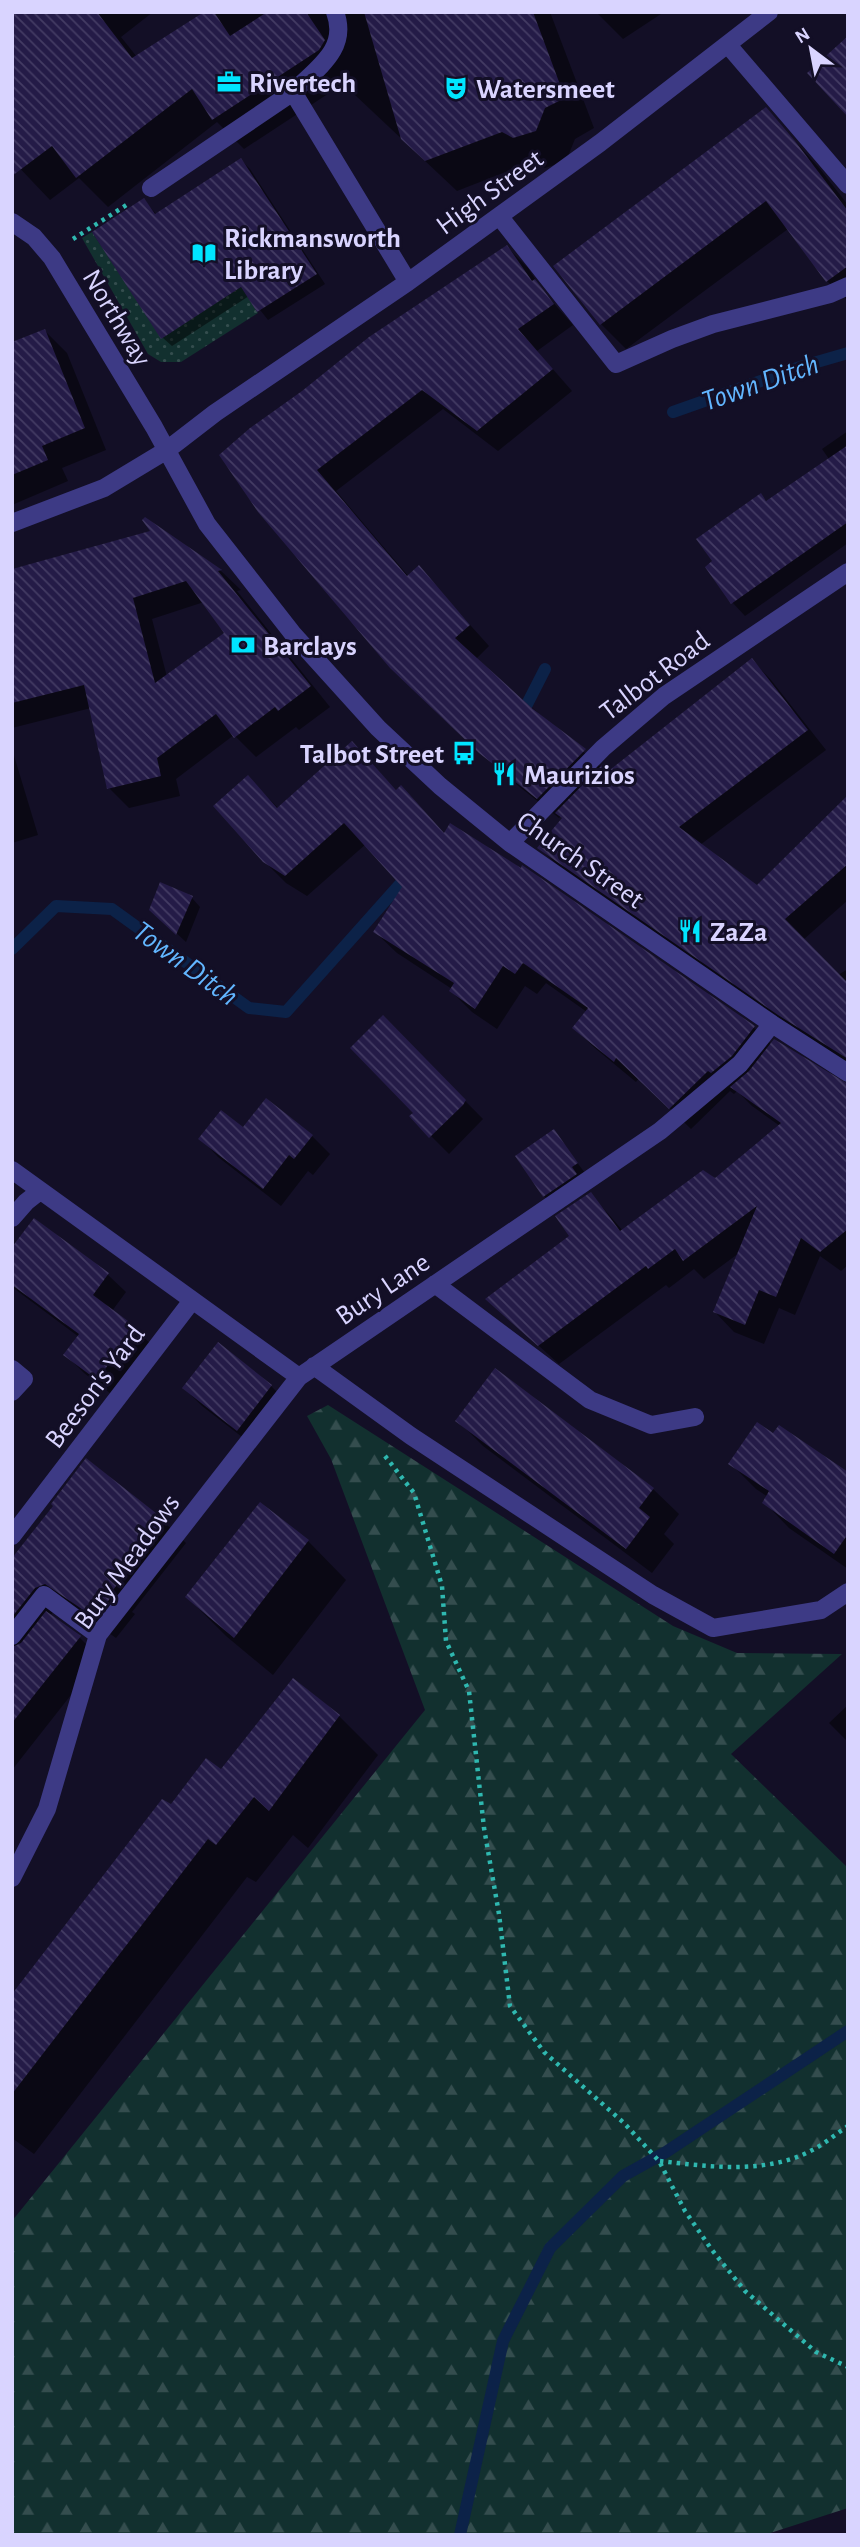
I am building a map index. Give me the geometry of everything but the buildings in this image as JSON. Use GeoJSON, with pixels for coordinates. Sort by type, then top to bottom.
{"type":"FeatureCollection","features":[{"type":"Feature","properties":{"kind":"street"},"geometry":{"type":"LineString","coordinates":[[151,188],[293,92],[336,49],[340,26],[335,12]]}},
{"type":"Feature","properties":{"kind":"street","name":"High Street"},"geometry":{"type":"LineString","coordinates":[[12,523],[104,488],[167,450],[227,405],[408,282],[600,143],[769,12]]}},
{"type":"Feature","properties":{"kind":"street"},"geometry":{"type":"LineString","coordinates":[[728,45],[848,186]]}},
{"type":"Feature","properties":{"kind":"street"},"geometry":{"type":"LineString","coordinates":[[293,92],[408,282]]}},
{"type":"Feature","properties":{"kind":"street"},"geometry":{"type":"LineString","coordinates":[[499,216],[616,364],[713,324],[830,294],[848,286]]}},
{"type":"Feature","properties":{"kind":"street","name":"Northway"},"geometry":{"type":"LineString","coordinates":[[12,222],[34,237],[52,258],[167,450]]}},
{"type":"Feature","properties":{"kind":"street","name":"Church Street"},"geometry":{"type":"LineString","coordinates":[[167,450],[207,524],[293,634],[378,728],[440,786],[510,843],[772,1024],[848,1073]]}},
{"type":"Feature","properties":{"kind":"street","name":"Talbot Road"},"geometry":{"type":"LineString","coordinates":[[510,843],[603,748],[664,696],[848,572]]}},
{"type":"Feature","properties":{"kind":"street","name":"Bury Lane"},"geometry":{"type":"LineString","coordinates":[[299,1377],[660,1131],[740,1064],[772,1024]]}},
{"type":"Feature","properties":{"kind":"street"},"geometry":{"type":"LineString","coordinates":[[12,1170],[191,1302],[299,1377]]}},
{"type":"Feature","properties":{"kind":"street"},"geometry":{"type":"LineString","coordinates":[[12,1218],[40,1191]]}},
{"type":"Feature","properties":{"kind":"street"},"geometry":{"type":"LineString","coordinates":[[435,1284],[590,1400],[651,1425],[695,1417]]}},
{"type":"Feature","properties":{"kind":"street","name":"Beeson's Yard"},"geometry":{"type":"LineString","coordinates":[[12,1536],[191,1302]]}},
{"type":"Feature","properties":{"kind":"street"},"geometry":{"type":"LineString","coordinates":[[314,1366],[422,1444],[653,1595],[713,1628],[821,1610],[848,1592]]}},
{"type":"Feature","properties":{"kind":"street"},"geometry":{"type":"LineString","coordinates":[[12,1369],[24,1379],[12,1392]]}},
{"type":"Feature","properties":{"kind":"street","name":"Bury Meadows"},"geometry":{"type":"LineString","coordinates":[[12,1878],[47,1809],[98,1635],[299,1377]]}},
{"type":"Feature","properties":{"kind":"street"},"geometry":{"type":"LineString","coordinates":[[12,1636],[44,1595],[98,1635]]}},
{"type":"Feature","properties":{"kind":"path"},"geometry":{"type":"LineString","coordinates":[[52,258],[71,240],[151,188]]}},
{"type":"Feature","properties":{"kind":"path"},"geometry":{"type":"LineString","coordinates":[[384,1454],[414,1493],[442,1586],[446,1642],[469,1692],[481,1802],[510,2006],[544,2052],[624,2123],[659,2161],[685,2211],[745,2291],[816,2352],[848,2367]]}},
{"type":"Feature","properties":{"kind":"path"},"geometry":{"type":"LineString","coordinates":[[659,2161],[715,2167],[782,2162],[816,2148],[848,2126]]}},
{"type":"Feature","properties":{"kind":"green space"},"geometry":{"type":"Polygon","coordinates":[[[92,232],[161,338],[241,287],[258,313],[181,362],[161,362],[148,354],[82,238],[92,232]]]}},
{"type":"Feature","properties":{"kind":"green space"},"geometry":{"type":"Polygon","coordinates":[[[328,1405],[673,1626],[737,1653],[842,1654],[731,1754],[848,1868],[848,2508],[764,2535],[12,2535],[12,2221],[425,1710],[331,1459],[307,1416],[328,1405]]]}},
{"type":"Feature","properties":{"kind":"waterway","name":"Town Ditch"},"geometry":{"type":"LineString","coordinates":[[673,412],[848,353]]}},
{"type":"Feature","properties":{"kind":"waterway","name":"Town Ditch"},"geometry":{"type":"LineString","coordinates":[[520,718],[545,669]]}},
{"type":"Feature","properties":{"kind":"waterway","name":"Town Ditch"},"geometry":{"type":"LineString","coordinates":[[12,949],[56,906],[112,909],[249,1008],[286,1012],[410,873]]}},
{"type":"Feature","properties":{"kind":"waterway"},"geometry":{"type":"LineString","coordinates":[[460,2535],[503,2341],[550,2248],[623,2176],[666,2152],[848,2031]]}},
{"type":"Feature","properties":{"kind":"place","name":"Rivertech"},"geometry":{"type":"Point","coordinates":[229,82]}},
{"type":"Feature","properties":{"kind":"place","name":"Watersmeet"},"geometry":{"type":"Point","coordinates":[456,88]}},
{"type":"Feature","properties":{"kind":"place","name":"Rickmansworth Library"},"geometry":{"type":"Point","coordinates":[204,253]}},
{"type":"Feature","properties":{"kind":"place","name":"Barclays"},"geometry":{"type":"Point","coordinates":[243,645]}},
{"type":"Feature","properties":{"kind":"place","name":"Talbot Street"},"geometry":{"type":"Point","coordinates":[464,753]}},
{"type":"Feature","properties":{"kind":"place","name":"Maurizios"},"geometry":{"type":"Point","coordinates":[504,774]}},
{"type":"Feature","properties":{"kind":"place","name":"ZaZa"},"geometry":{"type":"Point","coordinates":[690,931]}}]}
